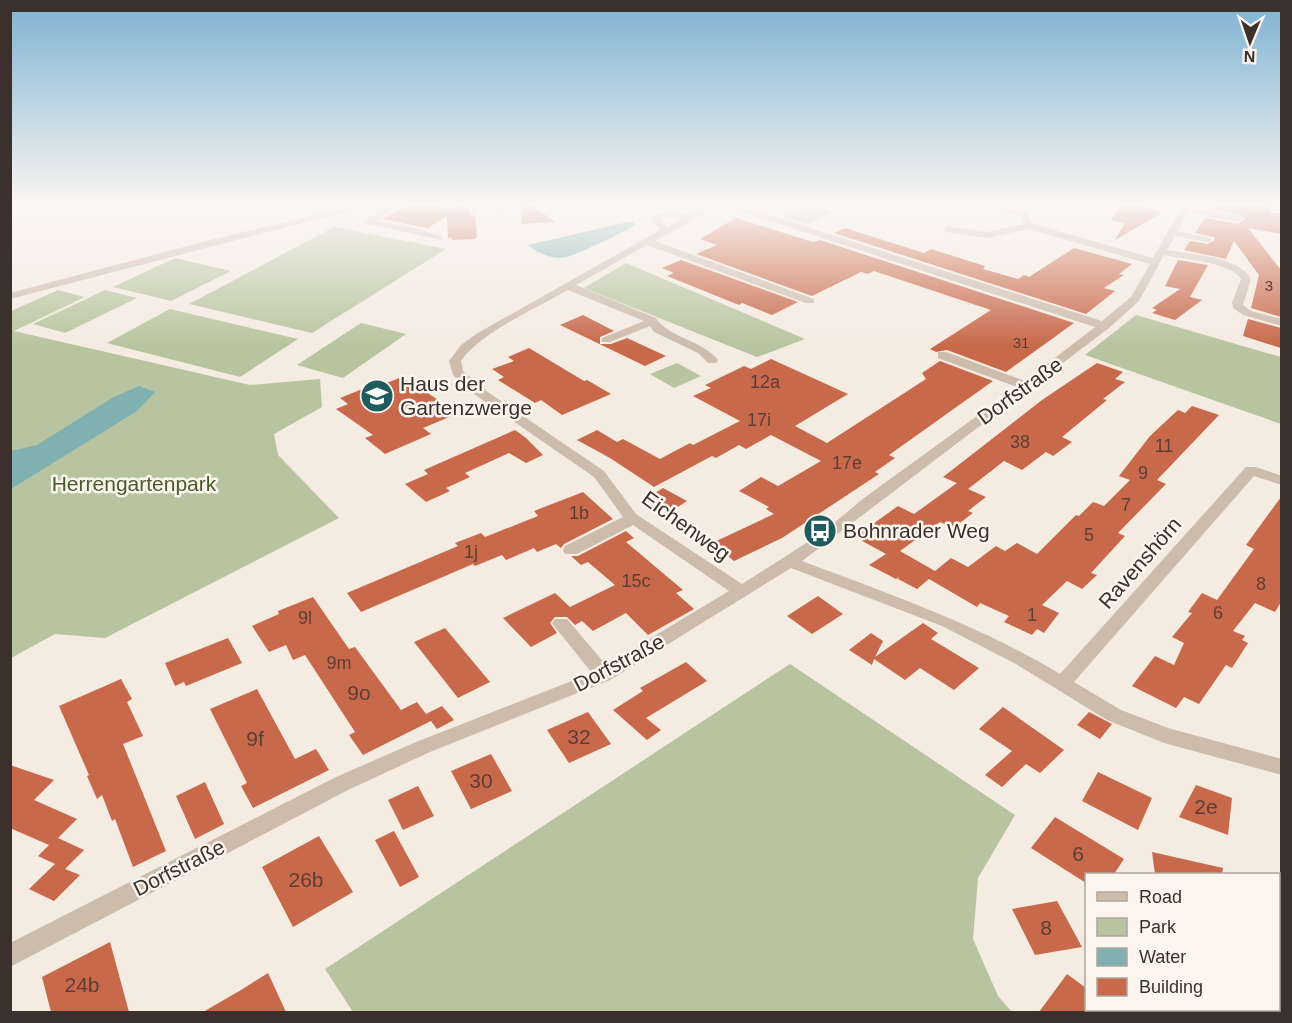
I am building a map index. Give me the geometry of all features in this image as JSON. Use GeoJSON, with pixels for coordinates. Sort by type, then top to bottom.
{"type":"FeatureCollection","features":[{"type":"Feature","properties":{"kind":"street"},"geometry":{"type":"LineString","coordinates":[[10,296],[180,251]]}},
{"type":"Feature","properties":{"kind":"street","name":"Eichenweg"},"geometry":{"type":"LineString","coordinates":[[629,251],[465,347],[455,361],[457,372],[478,391],[599,474],[632,518],[742,592]]}},
{"type":"Feature","properties":{"kind":"street"},"geometry":{"type":"LineString","coordinates":[[672,251],[810,302]]}},
{"type":"Feature","properties":{"kind":"street"},"geometry":{"type":"LineString","coordinates":[[874,251],[1105,326]]}},
{"type":"Feature","properties":{"kind":"street"},"geometry":{"type":"LineString","coordinates":[[1133,251],[1159,257],[1212,262],[1239,270],[1246,279],[1237,306],[1247,313],[1281,323]]}},
{"type":"Feature","properties":{"kind":"street","name":"Dorfstraße"},"geometry":{"type":"LineString","coordinates":[[10,956],[341,784],[423,747],[604,675],[742,592],[790,562],[1105,326],[1135,300],[1163,251]]}},
{"type":"Feature","properties":{"kind":"street"},"geometry":{"type":"LineString","coordinates":[[568,286],[653,321],[658,330],[702,350],[712,360]]}},
{"type":"Feature","properties":{"kind":"street"},"geometry":{"type":"LineString","coordinates":[[606,340],[653,321]]}},
{"type":"Feature","properties":{"kind":"street"},"geometry":{"type":"LineString","coordinates":[[942,355],[1026,386]]}},
{"type":"Feature","properties":{"kind":"street","name":"Ravenshörn"},"geometry":{"type":"LineString","coordinates":[[1061,683],[1073,673],[1251,470],[1281,480]]}},
{"type":"Feature","properties":{"kind":"street"},"geometry":{"type":"LineString","coordinates":[[571,550],[622,526],[632,518]]}},
{"type":"Feature","properties":{"kind":"street"},"geometry":{"type":"LineString","coordinates":[[790,562],[948,622],[1022,659],[1114,715],[1164,735],[1281,767]]}},
{"type":"Feature","properties":{"kind":"street"},"geometry":{"type":"LineString","coordinates":[[561,623],[604,675]]}},
{"type":"Feature","properties":{"kind":"green space"},"geometry":{"type":"Polygon","coordinates":[[[289,251],[443,251],[312,333],[189,304],[289,251]]]}},
{"type":"Feature","properties":{"kind":"green space"},"geometry":{"type":"Polygon","coordinates":[[[175,258],[231,271],[171,301],[113,287],[175,258]]]}},
{"type":"Feature","properties":{"kind":"green space"},"geometry":{"type":"Polygon","coordinates":[[[626,263],[805,339],[757,357],[584,288],[626,263]]]}},
{"type":"Feature","properties":{"kind":"green space","name":"Herrengartenpark"},"geometry":{"type":"Polygon","coordinates":[[[58,290],[85,297],[14,331],[250,385],[320,379],[322,407],[274,434],[278,455],[339,518],[105,638],[55,634],[11,658],[11,311],[58,290]]]}},
{"type":"Feature","properties":{"kind":"green space"},"geometry":{"type":"Polygon","coordinates":[[[105,290],[137,298],[65,333],[33,324],[105,290]]]}},
{"type":"Feature","properties":{"kind":"green space"},"geometry":{"type":"Polygon","coordinates":[[[170,309],[298,339],[240,377],[107,343],[170,309]]]}},
{"type":"Feature","properties":{"kind":"green space"},"geometry":{"type":"Polygon","coordinates":[[[1136,315],[1281,357],[1281,424],[1085,355],[1136,315]]]}},
{"type":"Feature","properties":{"kind":"green space"},"geometry":{"type":"Polygon","coordinates":[[[361,323],[406,334],[343,378],[297,365],[361,323]]]}},
{"type":"Feature","properties":{"kind":"green space"},"geometry":{"type":"Polygon","coordinates":[[[677,363],[701,376],[674,388],[650,374],[677,363]]]}},
{"type":"Feature","properties":{"kind":"green space"},"geometry":{"type":"Polygon","coordinates":[[[790,664],[1015,815],[978,878],[973,939],[998,996],[1012,1012],[353,1012],[325,969],[790,664]]]}},
{"type":"Feature","properties":{"kind":"water"},"geometry":{"type":"Polygon","coordinates":[[[537,251],[583,251],[558,258],[537,251]]]}},
{"type":"Feature","properties":{"kind":"water"},"geometry":{"type":"Polygon","coordinates":[[[139,386],[155,392],[137,411],[11,489],[11,451],[37,445],[112,398],[139,386]]]}},
{"type":"Feature","properties":{"kind":"building"},"geometry":{"type":"Polygon","coordinates":[[[704,251],[853,251],[1074,323],[1006,372],[947,350],[936,352],[930,349],[991,310],[874,271],[868,274],[861,272],[812,296],[696,254],[704,251]]]}},
{"type":"Feature","properties":{"kind":"building"},"geometry":{"type":"Polygon","coordinates":[[[889,251],[924,253],[937,251],[985,266],[983,269],[1018,279],[1024,275],[1029,277],[1070,251],[1084,251],[1132,264],[1119,274],[1124,275],[1104,288],[1115,291],[1086,314],[889,251]]]}},
{"type":"Feature","properties":{"kind":"building"},"geometry":{"type":"Polygon","coordinates":[[[1187,251],[1230,251],[1226,259],[1187,251]]]}},
{"type":"Feature","properties":{"kind":"building"},"geometry":{"type":"Polygon","coordinates":[[[1241,251],[1266,251],[1281,270],[1281,317],[1251,308],[1259,275],[1241,251]]]}},
{"type":"Feature","properties":{"kind":"building"},"geometry":{"type":"Polygon","coordinates":[[[681,260],[798,302],[772,315],[742,303],[739,305],[667,276],[674,273],[662,268],[681,260]]]}},
{"type":"Feature","properties":{"kind":"building"},"geometry":{"type":"Polygon","coordinates":[[[1178,260],[1208,265],[1190,297],[1202,300],[1175,320],[1152,313],[1157,310],[1152,308],[1180,289],[1165,286],[1178,260]]]}},
{"type":"Feature","properties":{"kind":"building"},"geometry":{"type":"Polygon","coordinates":[[[583,315],[614,331],[600,337],[600,344],[611,344],[627,338],[666,356],[645,366],[560,325],[583,315]]]}},
{"type":"Feature","properties":{"kind":"building"},"geometry":{"type":"Polygon","coordinates":[[[1248,319],[1281,328],[1281,348],[1243,336],[1248,319]]]}},
{"type":"Feature","properties":{"kind":"building"},"geometry":{"type":"Polygon","coordinates":[[[529,348],[584,381],[587,380],[611,394],[562,415],[541,400],[535,403],[498,380],[504,377],[492,369],[514,361],[508,357],[529,348]]]}},
{"type":"Feature","properties":{"kind":"building"},"geometry":{"type":"Polygon","coordinates":[[[771,359],[848,394],[795,426],[827,443],[926,379],[922,373],[940,361],[993,381],[889,455],[895,458],[875,472],[879,474],[782,538],[734,561],[712,543],[774,514],[766,509],[769,507],[739,491],[761,477],[778,486],[821,461],[771,435],[746,449],[739,445],[716,458],[712,456],[654,487],[610,458],[577,440],[597,430],[617,442],[623,439],[660,459],[740,421],[693,396],[711,388],[705,385],[744,366],[751,369],[771,359]]]}},
{"type":"Feature","properties":{"kind":"building"},"geometry":{"type":"Polygon","coordinates":[[[1097,363],[1123,372],[1115,379],[1125,382],[1062,437],[1072,442],[1053,456],[1046,452],[1022,470],[1004,461],[968,489],[986,497],[968,511],[973,513],[953,528],[940,522],[900,551],[935,571],[951,558],[968,567],[996,546],[1005,551],[1017,543],[1037,554],[1076,515],[1079,516],[1093,502],[1104,506],[1130,480],[1119,476],[1150,436],[1178,410],[1185,413],[1192,406],[1219,415],[1157,480],[1166,484],[1118,533],[1125,536],[1091,573],[1097,575],[1082,589],[1067,581],[1042,605],[1059,613],[1044,633],[1037,629],[1032,635],[1004,622],[1009,616],[980,603],[977,607],[929,579],[917,589],[898,579],[899,577],[896,579],[869,565],[886,554],[855,537],[898,506],[914,514],[957,483],[943,477],[1042,400],[1097,363]]]}},
{"type":"Feature","properties":{"kind":"building"},"geometry":{"type":"Polygon","coordinates":[[[402,377],[459,413],[423,428],[431,434],[385,454],[365,438],[373,435],[336,409],[348,404],[340,398],[402,377]]]}},
{"type":"Feature","properties":{"kind":"building"},"geometry":{"type":"Polygon","coordinates":[[[515,430],[543,455],[526,463],[509,453],[465,473],[470,477],[446,488],[450,491],[426,502],[405,484],[428,474],[424,470],[515,430]]]}},
{"type":"Feature","properties":{"kind":"building"},"geometry":{"type":"Polygon","coordinates":[[[663,488],[687,501],[669,513],[645,499],[663,488]]]}},
{"type":"Feature","properties":{"kind":"building"},"geometry":{"type":"Polygon","coordinates":[[[583,492],[613,519],[564,544],[561,548],[556,544],[537,552],[534,548],[506,560],[502,555],[475,566],[473,564],[361,612],[347,593],[458,546],[455,543],[481,533],[485,537],[538,516],[534,511],[583,492]]]}},
{"type":"Feature","properties":{"kind":"building"},"geometry":{"type":"Polygon","coordinates":[[[1281,497],[1281,602],[1275,612],[1255,603],[1233,631],[1245,636],[1242,640],[1248,643],[1232,668],[1226,665],[1199,704],[1184,697],[1176,708],[1132,686],[1155,656],[1174,665],[1184,643],[1172,637],[1192,613],[1188,612],[1202,593],[1217,600],[1254,549],[1246,545],[1281,497]]]}},
{"type":"Feature","properties":{"kind":"building"},"geometry":{"type":"Polygon","coordinates":[[[626,531],[634,538],[626,542],[683,590],[676,593],[694,609],[648,635],[626,613],[593,631],[582,621],[575,625],[567,617],[555,617],[550,623],[557,633],[531,647],[503,618],[555,593],[570,607],[615,585],[588,562],[581,565],[571,556],[578,556],[626,531]]]}},
{"type":"Feature","properties":{"kind":"building"},"geometry":{"type":"Polygon","coordinates":[[[818,596],[843,614],[812,634],[787,616],[818,596]]]}},
{"type":"Feature","properties":{"kind":"building"},"geometry":{"type":"Polygon","coordinates":[[[313,597],[349,649],[355,647],[401,710],[417,702],[426,714],[442,706],[454,720],[437,729],[431,721],[363,755],[349,735],[355,732],[305,655],[293,660],[286,645],[269,652],[252,626],[279,614],[278,611],[313,597]]]}},
{"type":"Feature","properties":{"kind":"building"},"geometry":{"type":"Polygon","coordinates":[[[923,623],[938,633],[931,639],[979,668],[954,690],[920,668],[905,680],[874,659],[872,665],[849,650],[871,633],[883,641],[875,657],[923,623]]]}},
{"type":"Feature","properties":{"kind":"building"},"geometry":{"type":"Polygon","coordinates":[[[445,628],[490,682],[458,698],[414,642],[445,628]]]}},
{"type":"Feature","properties":{"kind":"building"},"geometry":{"type":"Polygon","coordinates":[[[228,638],[242,663],[186,686],[184,682],[175,686],[165,663],[228,638]]]}},
{"type":"Feature","properties":{"kind":"building"},"geometry":{"type":"Polygon","coordinates":[[[686,662],[707,681],[646,718],[661,730],[647,740],[613,710],[643,691],[640,688],[686,662]]]}},
{"type":"Feature","properties":{"kind":"building"},"geometry":{"type":"Polygon","coordinates":[[[121,679],[132,699],[127,702],[143,736],[123,744],[166,851],[133,867],[115,819],[112,821],[102,795],[97,799],[59,706],[121,679]]]}},
{"type":"Feature","properties":{"kind":"building"},"geometry":{"type":"Polygon","coordinates":[[[257,689],[295,759],[316,749],[329,770],[253,808],[241,786],[247,783],[210,709],[257,689]]]}},
{"type":"Feature","properties":{"kind":"building"},"geometry":{"type":"Polygon","coordinates":[[[1003,707],[1064,750],[1040,773],[1026,764],[1002,787],[985,775],[1012,751],[979,729],[1003,707]]]}},
{"type":"Feature","properties":{"kind":"building"},"geometry":{"type":"Polygon","coordinates":[[[588,712],[611,744],[569,763],[547,730],[588,712]]]}},
{"type":"Feature","properties":{"kind":"building"},"geometry":{"type":"Polygon","coordinates":[[[1089,712],[1112,724],[1100,739],[1077,725],[1089,712]]]}},
{"type":"Feature","properties":{"kind":"building"},"geometry":{"type":"Polygon","coordinates":[[[491,754],[512,791],[471,809],[451,771],[491,754]]]}},
{"type":"Feature","properties":{"kind":"building"},"geometry":{"type":"Polygon","coordinates":[[[10,765],[54,780],[34,800],[77,819],[58,838],[84,850],[65,869],[80,875],[54,901],[29,889],[55,864],[38,856],[49,845],[10,828],[10,765]]]}},
{"type":"Feature","properties":{"kind":"building"},"geometry":{"type":"Polygon","coordinates":[[[1098,772],[1152,798],[1138,830],[1082,801],[1098,772]]]}},
{"type":"Feature","properties":{"kind":"building"},"geometry":{"type":"Polygon","coordinates":[[[205,782],[224,824],[195,839],[176,796],[205,782]]]}},
{"type":"Feature","properties":{"kind":"building"},"geometry":{"type":"Polygon","coordinates":[[[1196,785],[1232,798],[1228,835],[1179,817],[1196,785]]]}},
{"type":"Feature","properties":{"kind":"building"},"geometry":{"type":"Polygon","coordinates":[[[418,786],[434,816],[403,830],[388,800],[418,786]]]}},
{"type":"Feature","properties":{"kind":"building"},"geometry":{"type":"Polygon","coordinates":[[[1055,817],[1124,859],[1115,873],[1085,873],[1085,882],[1031,848],[1055,817]]]}},
{"type":"Feature","properties":{"kind":"building"},"geometry":{"type":"Polygon","coordinates":[[[394,831],[419,877],[400,887],[375,840],[394,831]]]}},
{"type":"Feature","properties":{"kind":"building"},"geometry":{"type":"Polygon","coordinates":[[[319,836],[353,892],[293,927],[262,867],[319,836]]]}},
{"type":"Feature","properties":{"kind":"building"},"geometry":{"type":"Polygon","coordinates":[[[1152,852],[1223,868],[1222,873],[1155,873],[1152,852]]]}},
{"type":"Feature","properties":{"kind":"building"},"geometry":{"type":"Polygon","coordinates":[[[1057,901],[1082,947],[1035,955],[1012,909],[1057,901]]]}},
{"type":"Feature","properties":{"kind":"building"},"geometry":{"type":"Polygon","coordinates":[[[110,942],[129,1012],[51,1012],[42,977],[110,942]]]}},
{"type":"Feature","properties":{"kind":"building"},"geometry":{"type":"Polygon","coordinates":[[[268,973],[286,1012],[203,1012],[241,990],[268,973]]]}},
{"type":"Feature","properties":{"kind":"building"},"geometry":{"type":"Polygon","coordinates":[[[1067,974],[1085,987],[1086,1012],[1039,1012],[1067,974]]]}},
{"type":"Feature","properties":{"kind":"place","name":"Haus der Gartenzwerge"},"geometry":{"type":"Point","coordinates":[377,396]}},
{"type":"Feature","properties":{"kind":"place","name":"Bohnrader Weg"},"geometry":{"type":"Point","coordinates":[820,531]}}]}
